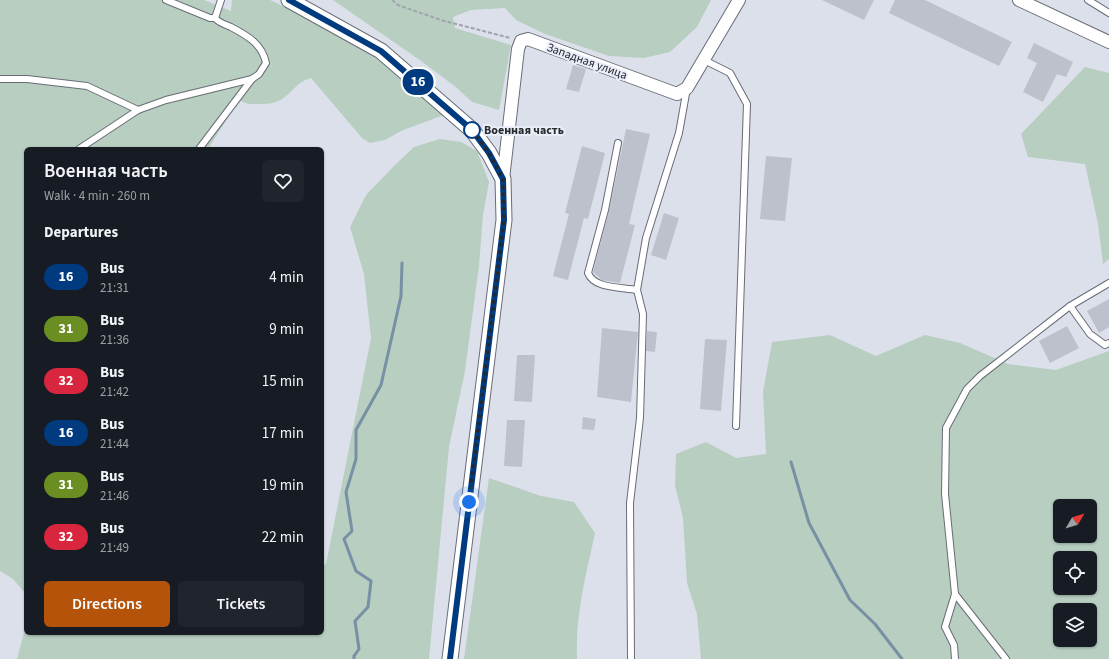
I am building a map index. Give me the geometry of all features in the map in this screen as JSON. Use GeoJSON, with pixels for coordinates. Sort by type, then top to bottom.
{"type":"FeatureCollection","features":[{"type":"Feature","properties":{"kind":"street"},"geometry":{"type":"LineString","coordinates":[[289,0],[381,51],[387,56],[472,130],[489,153],[503,179]]}},
{"type":"Feature","properties":{"kind":"street"},"geometry":{"type":"LineString","coordinates":[[687,88],[739,0]]}},
{"type":"Feature","properties":{"kind":"street"},"geometry":{"type":"LineString","coordinates":[[1019,0],[1109,42]]}},
{"type":"Feature","properties":{"kind":"street","name":"Западная улица"},"geometry":{"type":"LineString","coordinates":[[521,41],[528,39],[677,94],[687,88]]}},
{"type":"Feature","properties":{"kind":"street"},"geometry":{"type":"LineString","coordinates":[[450,659],[504,220],[503,179],[518,49],[521,41]]}},
{"type":"Feature","properties":{"kind":"lane"},"geometry":{"type":"LineString","coordinates":[[166,0],[210,18],[215,18],[218,22],[256,42],[264,52],[266,63],[259,74],[252,79],[201,147]]}},
{"type":"Feature","properties":{"kind":"lane"},"geometry":{"type":"LineString","coordinates":[[215,18],[221,0]]}},
{"type":"Feature","properties":{"kind":"lane"},"geometry":{"type":"LineString","coordinates":[[1088,0],[1109,13]]}},
{"type":"Feature","properties":{"kind":"lane"},"geometry":{"type":"LineString","coordinates":[[704,60],[730,73],[746,104],[736,426]]}},
{"type":"Feature","properties":{"kind":"lane"},"geometry":{"type":"LineString","coordinates":[[0,79],[27,79],[87,86],[138,110]]}},
{"type":"Feature","properties":{"kind":"lane"},"geometry":{"type":"LineString","coordinates":[[82,147],[138,110],[166,100],[252,79]]}},
{"type":"Feature","properties":{"kind":"lane"},"geometry":{"type":"LineString","coordinates":[[631,659],[630,503],[640,418],[643,321],[637,290],[646,238],[679,133],[687,88]]}},
{"type":"Feature","properties":{"kind":"lane"},"geometry":{"type":"LineString","coordinates":[[618,143],[605,210],[588,273],[591,280],[597,284],[637,290]]}},
{"type":"Feature","properties":{"kind":"lane"},"geometry":{"type":"LineString","coordinates":[[955,659],[954,644],[945,627],[955,594],[945,494],[946,428],[967,388],[980,376],[1070,306],[1109,283]]}},
{"type":"Feature","properties":{"kind":"lane"},"geometry":{"type":"LineString","coordinates":[[1070,306],[1090,334],[1105,344],[1109,343]]}},
{"type":"Feature","properties":{"kind":"lane"},"geometry":{"type":"LineString","coordinates":[[955,594],[1006,659]]}},
{"type":"Feature","properties":{"kind":"path"},"geometry":{"type":"LineString","coordinates":[[392,0],[398,5],[441,20],[521,41]]}},
{"type":"Feature","properties":{"kind":"green space"},"geometry":{"type":"Polygon","coordinates":[[[0,0],[204,0],[231,11],[232,0],[270,0],[316,21],[381,60],[444,115],[403,130],[385,140],[370,143],[362,138],[311,78],[298,85],[284,98],[278,101],[252,104],[239,100],[209,147],[24,147],[24,592],[13,579],[0,571],[0,0]]]}},
{"type":"Feature","properties":{"kind":"green space"},"geometry":{"type":"Polygon","coordinates":[[[333,0],[711,0],[697,27],[670,52],[644,58],[609,56],[545,34],[516,20],[505,8],[471,10],[453,17],[455,28],[511,45],[499,110],[472,102],[457,88],[424,63],[333,0]]]}},
{"type":"Feature","properties":{"kind":"green space"},"geometry":{"type":"Polygon","coordinates":[[[1085,67],[1109,73],[1109,259],[1103,264],[1098,224],[1085,164],[1028,157],[1021,134],[1085,67]]]}},
{"type":"Feature","properties":{"kind":"green space"},"geometry":{"type":"Polygon","coordinates":[[[440,139],[461,142],[477,151],[489,182],[483,215],[479,266],[465,371],[449,447],[429,659],[17,659],[24,633],[24,635],[324,635],[324,565],[326,564],[371,338],[364,274],[350,227],[366,195],[414,147],[440,139]]]}},
{"type":"Feature","properties":{"kind":"green space"},"geometry":{"type":"Polygon","coordinates":[[[830,335],[876,356],[925,335],[960,343],[1008,364],[1056,370],[1109,351],[1109,659],[701,659],[697,614],[687,583],[683,518],[675,485],[676,454],[706,442],[736,458],[766,454],[763,392],[772,342],[830,335]]]}},
{"type":"Feature","properties":{"kind":"green space"},"geometry":{"type":"Polygon","coordinates":[[[489,478],[541,496],[574,502],[595,533],[579,611],[577,659],[464,659],[489,478]]]}},
{"type":"Feature","properties":{"kind":"building"},"geometry":{"type":"Polygon","coordinates":[[[822,0],[874,0],[864,20],[822,0]]]}},
{"type":"Feature","properties":{"kind":"building"},"geometry":{"type":"Polygon","coordinates":[[[895,0],[925,0],[1012,42],[999,66],[889,13],[895,0]]]}},
{"type":"Feature","properties":{"kind":"building"},"geometry":{"type":"Polygon","coordinates":[[[1034,43],[1073,62],[1066,77],[1057,74],[1043,102],[1023,92],[1037,63],[1027,58],[1034,43]]]}},
{"type":"Feature","properties":{"kind":"building"},"geometry":{"type":"Polygon","coordinates":[[[573,65],[586,69],[579,92],[566,89],[573,65]]]}},
{"type":"Feature","properties":{"kind":"building"},"geometry":{"type":"Polygon","coordinates":[[[626,129],[650,134],[629,224],[635,225],[620,283],[602,280],[593,272],[609,211],[626,129]]]}},
{"type":"Feature","properties":{"kind":"building"},"geometry":{"type":"Polygon","coordinates":[[[582,146],[605,153],[588,219],[584,218],[568,280],[553,276],[569,214],[565,213],[582,146]]]}},
{"type":"Feature","properties":{"kind":"building"},"geometry":{"type":"Polygon","coordinates":[[[766,156],[792,158],[785,221],[760,219],[766,156]]]}},
{"type":"Feature","properties":{"kind":"building"},"geometry":{"type":"Polygon","coordinates":[[[664,213],[679,218],[666,260],[651,255],[664,213]]]}},
{"type":"Feature","properties":{"kind":"building"},"geometry":{"type":"Polygon","coordinates":[[[1109,299],[1109,327],[1099,333],[1087,311],[1109,299]]]}},
{"type":"Feature","properties":{"kind":"building"},"geometry":{"type":"Polygon","coordinates":[[[1067,326],[1079,348],[1050,363],[1039,341],[1067,326]]]}},
{"type":"Feature","properties":{"kind":"building"},"geometry":{"type":"Polygon","coordinates":[[[602,328],[638,332],[631,402],[597,397],[602,328]]]}},
{"type":"Feature","properties":{"kind":"building"},"geometry":{"type":"Polygon","coordinates":[[[647,331],[657,332],[655,352],[646,351],[647,331]]]}},
{"type":"Feature","properties":{"kind":"building"},"geometry":{"type":"Polygon","coordinates":[[[705,339],[727,340],[721,411],[700,409],[705,339]]]}},
{"type":"Feature","properties":{"kind":"building"},"geometry":{"type":"Polygon","coordinates":[[[517,355],[535,355],[532,402],[514,401],[517,355]]]}},
{"type":"Feature","properties":{"kind":"building"},"geometry":{"type":"Polygon","coordinates":[[[583,417],[596,419],[594,430],[582,429],[583,417]]]}},
{"type":"Feature","properties":{"kind":"building"},"geometry":{"type":"Polygon","coordinates":[[[507,420],[525,420],[522,467],[504,466],[507,420]]]}},
{"type":"Feature","properties":{"kind":"waterway"},"geometry":{"type":"LineString","coordinates":[[354,659],[354,656],[359,649],[355,621],[368,607],[371,581],[356,571],[344,539],[352,531],[346,492],[356,459],[356,430],[381,385],[401,296],[402,263]]}},
{"type":"Feature","properties":{"kind":"waterway"},"geometry":{"type":"LineString","coordinates":[[791,462],[809,523],[850,600],[875,624],[902,659]]}},
{"type":"Feature","properties":{"kind":"bus line","name":"16"},"geometry":{"type":"LineString","coordinates":[[289,0],[381,51],[472,130],[489,153],[503,179],[504,220],[450,659]]}},
{"type":"Feature","properties":{"kind":"place","name":"Военная часть"},"geometry":{"type":"Point","coordinates":[472,130]}},
{"type":"Feature","properties":{"kind":"route"},"geometry":{"type":"LineString","coordinates":[[469,502],[504,220],[503,179],[489,153],[472,130]]}}]}
